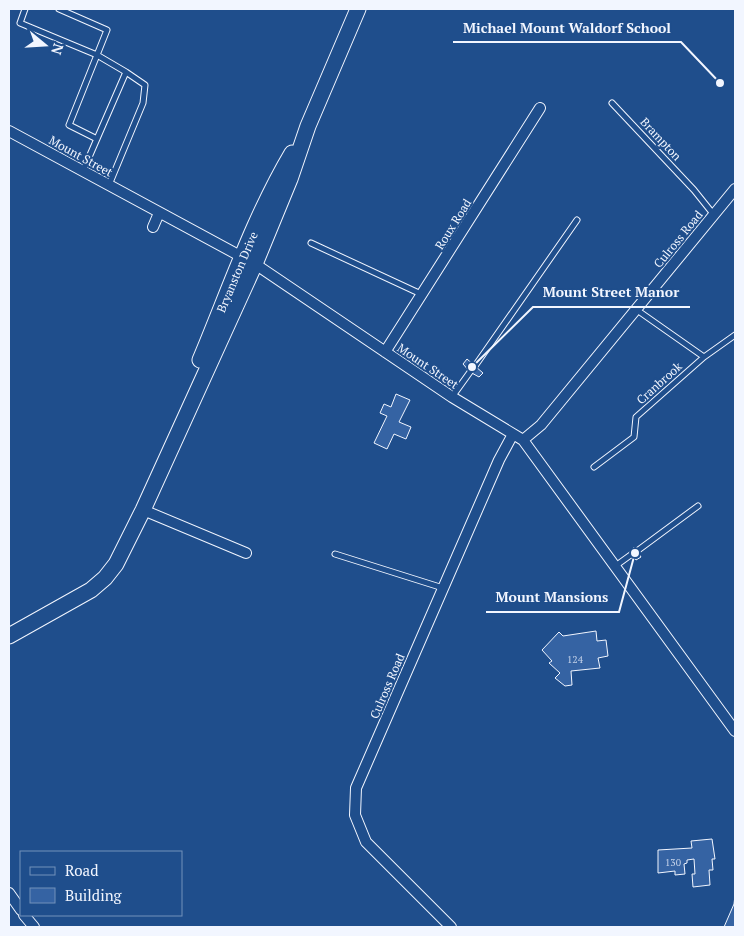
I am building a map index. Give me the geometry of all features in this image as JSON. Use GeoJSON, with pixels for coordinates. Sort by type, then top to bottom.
{"type":"FeatureCollection","features":[{"type":"Feature","properties":{"kind":"main road","name":"Bryanston Drive"},"geometry":{"type":"LineString","coordinates":[[9,636],[91,590],[105,578],[116,564],[143,510],[181,423],[190,386],[248,261],[290,178],[308,126],[358,9]]}},
{"type":"Feature","properties":{"kind":"street","name":"Roux Road"},"geometry":{"type":"LineString","coordinates":[[385,352],[540,108]]}},
{"type":"Feature","properties":{"kind":"street","name":"Mount Street"},"geometry":{"type":"LineString","coordinates":[[9,131],[248,261],[452,397],[523,440],[735,731]]}},
{"type":"Feature","properties":{"kind":"street","name":"Culross Road"},"geometry":{"type":"LineString","coordinates":[[523,440],[541,425],[735,189]]}},
{"type":"Feature","properties":{"kind":"street"},"geometry":{"type":"LineString","coordinates":[[153,227],[159,213]]}},
{"type":"Feature","properties":{"kind":"street","name":"Culross Road"},"geometry":{"type":"LineString","coordinates":[[450,927],[366,842],[355,815],[354,802],[356,788],[499,460],[513,434]]}},
{"type":"Feature","properties":{"kind":"street"},"geometry":{"type":"LineString","coordinates":[[143,510],[246,553]]}},
{"type":"Feature","properties":{"kind":"street"},"geometry":{"type":"LineString","coordinates":[[9,893],[20,909]]}},
{"type":"Feature","properties":{"kind":"street"},"geometry":{"type":"LineString","coordinates":[[25,916],[34,927]]}},
{"type":"Feature","properties":{"kind":"lane"},"geometry":{"type":"LineString","coordinates":[[25,9],[20,23],[97,56],[145,85],[143,103],[109,186]]}},
{"type":"Feature","properties":{"kind":"lane"},"geometry":{"type":"LineString","coordinates":[[59,9],[107,30],[69,125],[97,139]]}},
{"type":"Feature","properties":{"kind":"lane"},"geometry":{"type":"LineString","coordinates":[[83,171],[126,72]]}},
{"type":"Feature","properties":{"kind":"lane","name":"Brampton"},"geometry":{"type":"LineString","coordinates":[[612,103],[694,190],[714,215]]}},
{"type":"Feature","properties":{"kind":"lane"},"geometry":{"type":"LineString","coordinates":[[475,366],[577,220]]}},
{"type":"Feature","properties":{"kind":"lane"},"geometry":{"type":"LineString","coordinates":[[311,243],[422,295]]}},
{"type":"Feature","properties":{"kind":"lane"},"geometry":{"type":"LineString","coordinates":[[637,310],[665,327],[704,356]]}},
{"type":"Feature","properties":{"kind":"lane","name":"Cranbrook"},"geometry":{"type":"LineString","coordinates":[[594,467],[634,437],[636,417],[704,356],[735,335]]}},
{"type":"Feature","properties":{"kind":"lane"},"geometry":{"type":"LineString","coordinates":[[452,397],[470,372]]}},
{"type":"Feature","properties":{"kind":"lane"},"geometry":{"type":"LineString","coordinates":[[614,567],[698,506]]}},
{"type":"Feature","properties":{"kind":"lane"},"geometry":{"type":"LineString","coordinates":[[335,554],[443,588]]}},
{"type":"Feature","properties":{"kind":"building"},"geometry":{"type":"Polygon","coordinates":[[[467,359],[483,373],[479,377],[470,372],[463,364],[467,359]]]}},
{"type":"Feature","properties":{"kind":"building"},"geometry":{"type":"Polygon","coordinates":[[[396,394],[410,400],[399,422],[411,427],[406,439],[394,434],[387,449],[374,443],[387,416],[380,413],[384,404],[391,407],[396,394]]]}},
{"type":"Feature","properties":{"kind":"building"},"geometry":{"type":"Polygon","coordinates":[[[634,547],[641,557],[636,560],[630,551],[634,547]]]}},
{"type":"Feature","properties":{"kind":"building"},"geometry":{"type":"Polygon","coordinates":[[[596,631],[597,641],[606,640],[608,656],[598,658],[600,668],[571,671],[572,685],[565,686],[555,678],[560,673],[549,663],[552,661],[542,650],[559,632],[563,636],[596,631]]]}},
{"type":"Feature","properties":{"kind":"building"},"geometry":{"type":"Polygon","coordinates":[[[712,839],[715,859],[712,859],[713,870],[709,870],[710,885],[693,887],[692,874],[695,874],[694,859],[687,860],[687,863],[684,864],[685,874],[675,875],[675,871],[658,873],[658,850],[692,848],[691,841],[712,839]]]}},
{"type":"Feature","properties":{"kind":"building"},"geometry":{"type":"Polygon","coordinates":[[[735,895],[735,927],[724,927],[734,904],[735,895]]]}},
{"type":"Feature","properties":{"kind":"place","name":"Michael Mount Waldorf School"},"geometry":{"type":"Point","coordinates":[720,83]}},
{"type":"Feature","properties":{"kind":"place","name":"Mount Street Manor"},"geometry":{"type":"Point","coordinates":[472,367]}},
{"type":"Feature","properties":{"kind":"place","name":"Mount Mansions"},"geometry":{"type":"Point","coordinates":[635,553]}}]}
